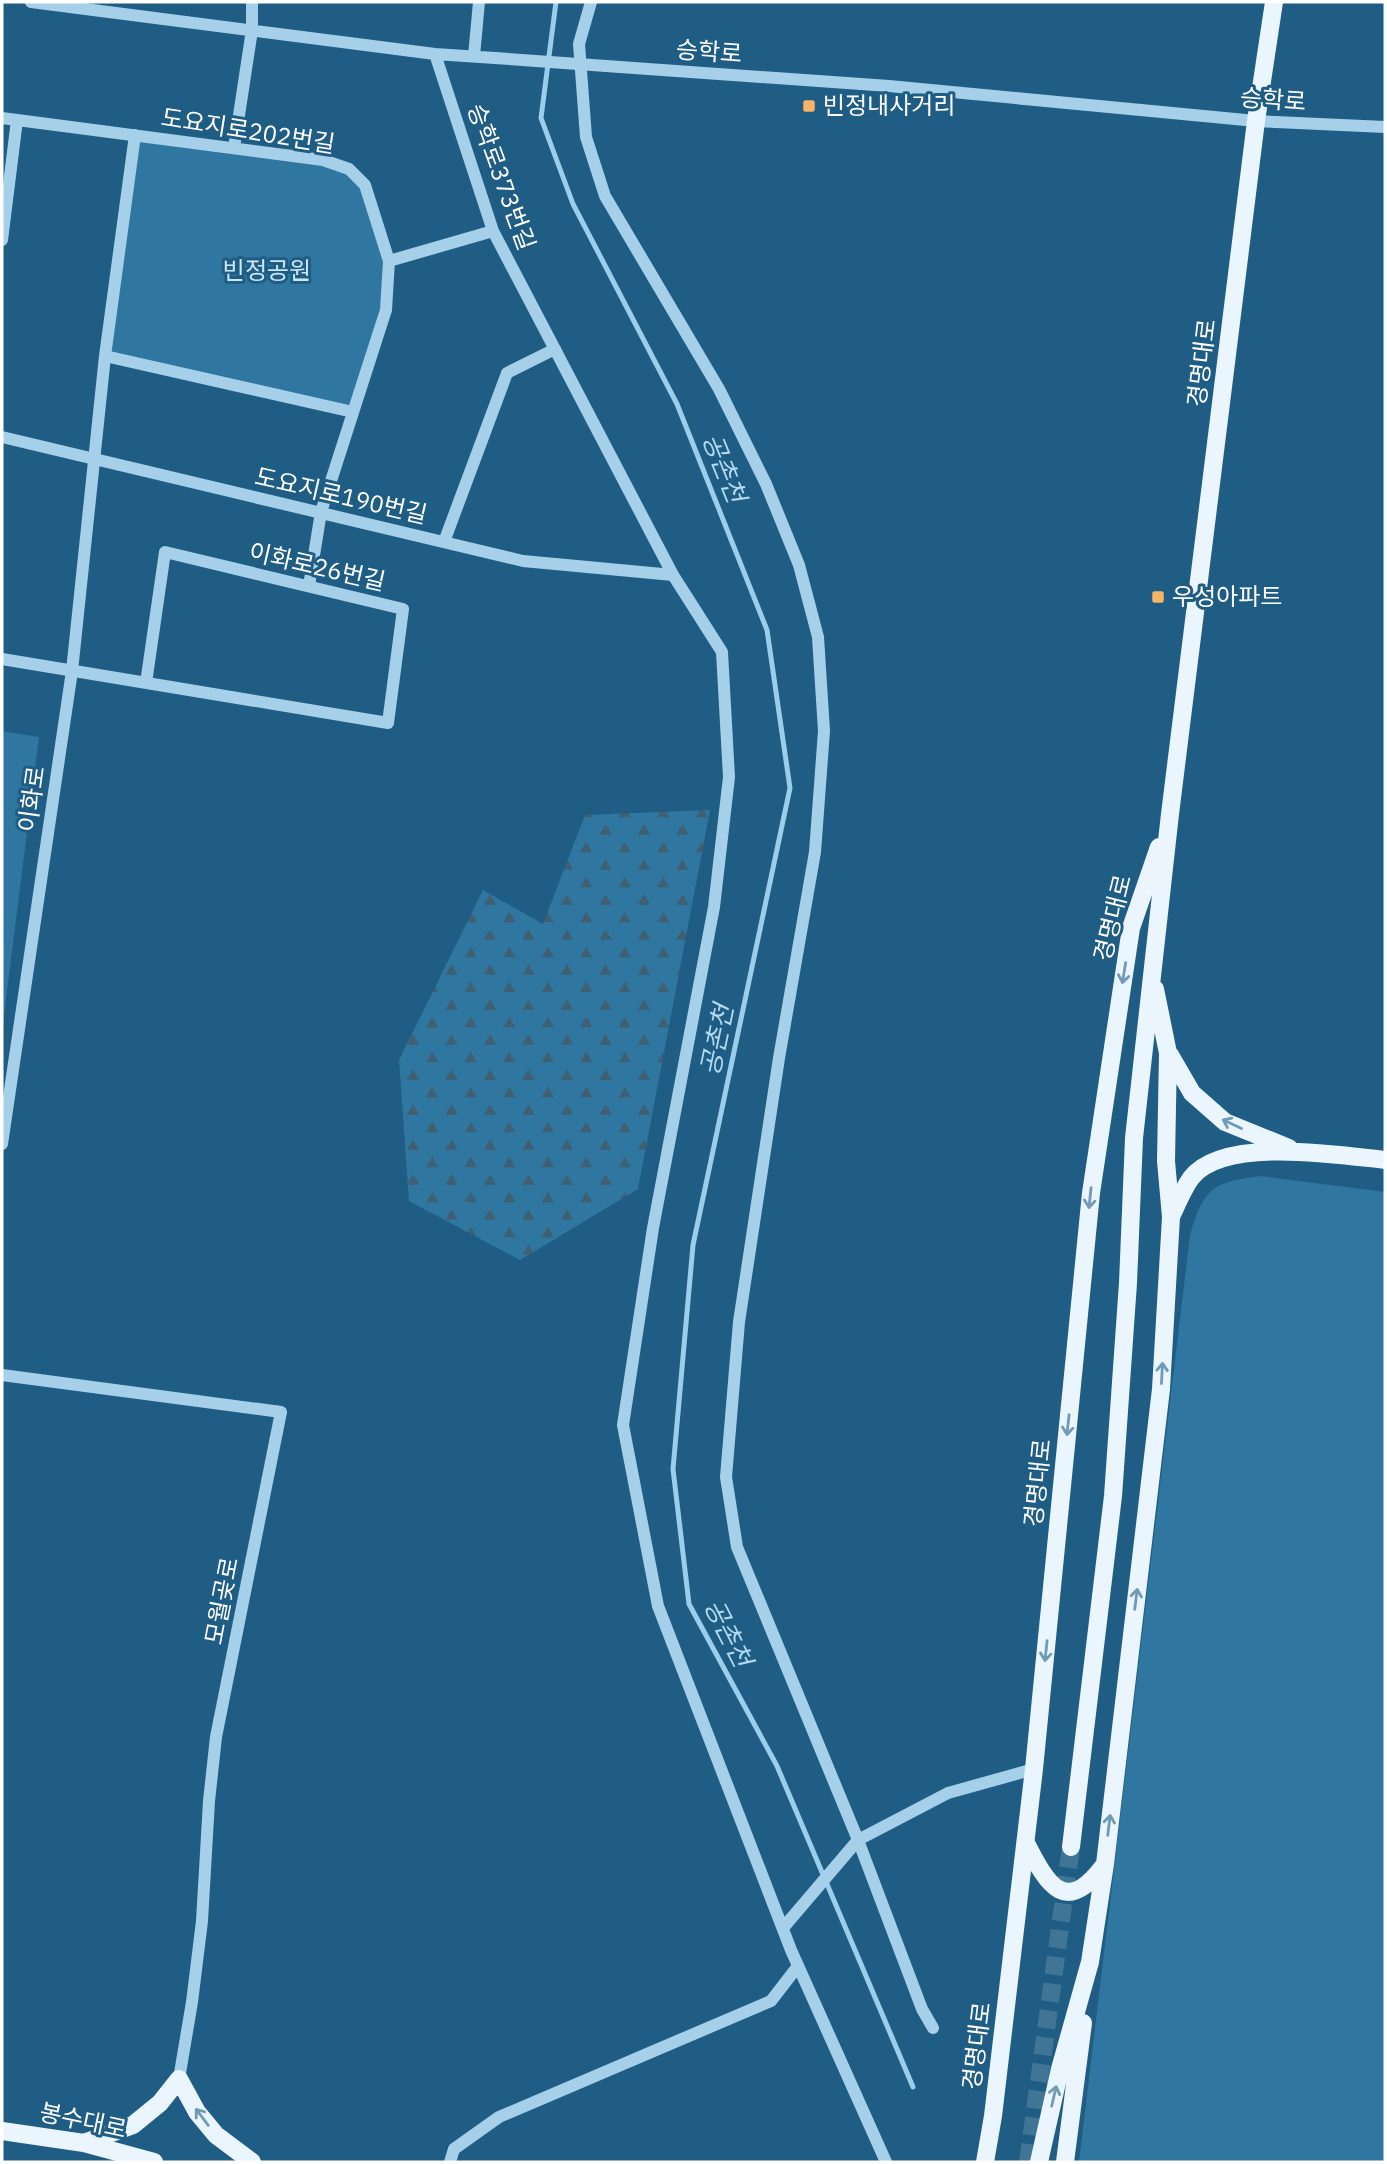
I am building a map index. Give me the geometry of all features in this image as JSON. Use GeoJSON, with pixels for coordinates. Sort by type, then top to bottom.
{"type":"FeatureCollection","features":[{"type":"Feature","properties":{"kind":"main road","name":"경명대로"},"geometry":{"type":"LineString","coordinates":[[1071,1847],[1113,1496],[1128,1283],[1133,1138],[1170,814],[1256,121],[1274,2]]}},
{"type":"Feature","properties":{"kind":"main road","name":"경명대로"},"geometry":{"type":"LineString","coordinates":[[985,2162],[1026,1843],[1091,1193],[1131,928],[1170,814]]}},
{"type":"Feature","properties":{"kind":"main road","name":"경명대로"},"geometry":{"type":"LineString","coordinates":[[1039,2162],[1060,2070],[1090,1962],[1105,1864],[1161,1389],[1171,1217],[1166,1161],[1168,1053],[1152,972]]}},
{"type":"Feature","properties":{"kind":"main road"},"geometry":{"type":"LineString","coordinates":[[1168,1053],[1192,1093],[1225,1122],[1295,1150]]}},
{"type":"Feature","properties":{"kind":"main road"},"geometry":{"type":"LineString","coordinates":[[1171,1217],[1191,1177],[1208,1164],[1250,1153],[1295,1150],[1385,1160]]}},
{"type":"Feature","properties":{"kind":"main road"},"geometry":{"type":"LineString","coordinates":[[1026,1843],[1040,1872],[1063,1893],[1078,1891],[1097,1875],[1105,1864]]}},
{"type":"Feature","properties":{"kind":"main road"},"geometry":{"type":"LineString","coordinates":[[1065,2162],[1090,1962]]}},
{"type":"Feature","properties":{"kind":"main road"},"geometry":{"type":"LineString","coordinates":[[84,2143],[133,2124],[160,2103],[179,2079],[197,2112],[216,2135],[252,2162]]}},
{"type":"Feature","properties":{"kind":"main road"},"geometry":{"type":"LineString","coordinates":[[978,2162],[993,2116]]}},
{"type":"Feature","properties":{"kind":"main road","name":"봉수대로"},"geometry":{"type":"LineString","coordinates":[[2,2124],[10,2132],[84,2143],[154,2162]]}},
{"type":"Feature","properties":{"kind":"street","name":"승학로"},"geometry":{"type":"LineString","coordinates":[[31,2],[435,54],[889,86],[1256,121],[1385,127]]}},
{"type":"Feature","properties":{"kind":"street"},"geometry":{"type":"LineString","coordinates":[[234,148],[252,30],[252,2]]}},
{"type":"Feature","properties":{"kind":"street"},"geometry":{"type":"LineString","coordinates":[[474,57],[480,2]]}},
{"type":"Feature","properties":{"kind":"street"},"geometry":{"type":"LineString","coordinates":[[590,2],[579,44],[586,137],[605,196],[719,389],[766,484],[799,565],[818,637],[824,731],[815,852],[779,1058],[738,1322],[726,1477],[737,1547],[922,2009],[933,2028]]}},
{"type":"Feature","properties":{"kind":"street","name":"승학로373번길"},"geometry":{"type":"LineString","coordinates":[[435,54],[493,232],[673,575],[722,652],[729,776],[714,907],[653,1228],[623,1425],[658,1606],[798,1966],[886,2162]]}},
{"type":"Feature","properties":{"kind":"street","name":"도요지로202번길"},"geometry":{"type":"LineString","coordinates":[[2,118],[323,160],[349,169],[365,186],[389,261],[386,310],[321,512],[309,586]]}},
{"type":"Feature","properties":{"kind":"street"},"geometry":{"type":"LineString","coordinates":[[2,240],[17,120]]}},
{"type":"Feature","properties":{"kind":"street","name":"도요지로202번길"},"geometry":{"type":"LineString","coordinates":[[94,459],[135,135]]}},
{"type":"Feature","properties":{"kind":"street"},"geometry":{"type":"LineString","coordinates":[[389,261],[493,232]]}},
{"type":"Feature","properties":{"kind":"street"},"geometry":{"type":"LineString","coordinates":[[444,542],[507,373],[555,349]]}},
{"type":"Feature","properties":{"kind":"street"},"geometry":{"type":"LineString","coordinates":[[105,356],[353,412]]}},
{"type":"Feature","properties":{"kind":"street","name":"도요지로190번길"},"geometry":{"type":"LineString","coordinates":[[2,437],[523,561],[673,575]]}},
{"type":"Feature","properties":{"kind":"street","name":"이화로"},"geometry":{"type":"LineString","coordinates":[[2,1144],[72,671],[94,459]]}},
{"type":"Feature","properties":{"kind":"street","name":"이화로26번길"},"geometry":{"type":"LineString","coordinates":[[2,659],[72,671],[388,723],[403,609],[164,552],[146,683]]}},
{"type":"Feature","properties":{"kind":"street","name":"모월곶로"},"geometry":{"type":"LineString","coordinates":[[2,1375],[281,1412],[216,1737],[202,1920],[179,2079]]}},
{"type":"Feature","properties":{"kind":"street"},"geometry":{"type":"LineString","coordinates":[[783,1928],[855,1844],[948,1793],[1034,1769]]}},
{"type":"Feature","properties":{"kind":"street"},"geometry":{"type":"LineString","coordinates":[[450,2162],[454,2149],[499,2117],[771,2001],[798,1966]]}},
{"type":"Feature","properties":{"kind":"green space","name":"빈정공원"},"geometry":{"type":"Polygon","coordinates":[[[137,138],[323,163],[347,171],[362,187],[386,263],[383,310],[351,409],[108,354],[137,138]]]}},
{"type":"Feature","properties":{"kind":"green space"},"geometry":{"type":"Polygon","coordinates":[[[2,731],[39,737],[2,1031],[2,731]]]}},
{"type":"Feature","properties":{"kind":"green space"},"geometry":{"type":"Polygon","coordinates":[[[710,810],[638,1189],[520,1260],[409,1201],[399,1060],[483,890],[543,924],[585,815],[710,810]]]}},
{"type":"Feature","properties":{"kind":"green space"},"geometry":{"type":"Polygon","coordinates":[[[1261,1176],[1385,1192],[1385,2162],[1079,2162],[1190,1235],[1200,1207],[1212,1190],[1231,1181],[1261,1176]]]}},
{"type":"Feature","properties":{"kind":"waterway","name":"공촌천"},"geometry":{"type":"LineString","coordinates":[[556,2],[541,118],[573,204],[677,404],[767,630],[790,788],[693,1245],[673,1469],[689,1604],[777,1766],[913,2087]]}},
{"type":"Feature","properties":{"kind":"tunnel"},"geometry":{"type":"LineString","coordinates":[[1028,2162],[1071,1847]]}},
{"type":"Feature","properties":{"kind":"place","name":"빈정내사거리"},"geometry":{"type":"Point","coordinates":[809,106]}},
{"type":"Feature","properties":{"kind":"place","name":"우성아파트"},"geometry":{"type":"Point","coordinates":[1158,597]}}]}
